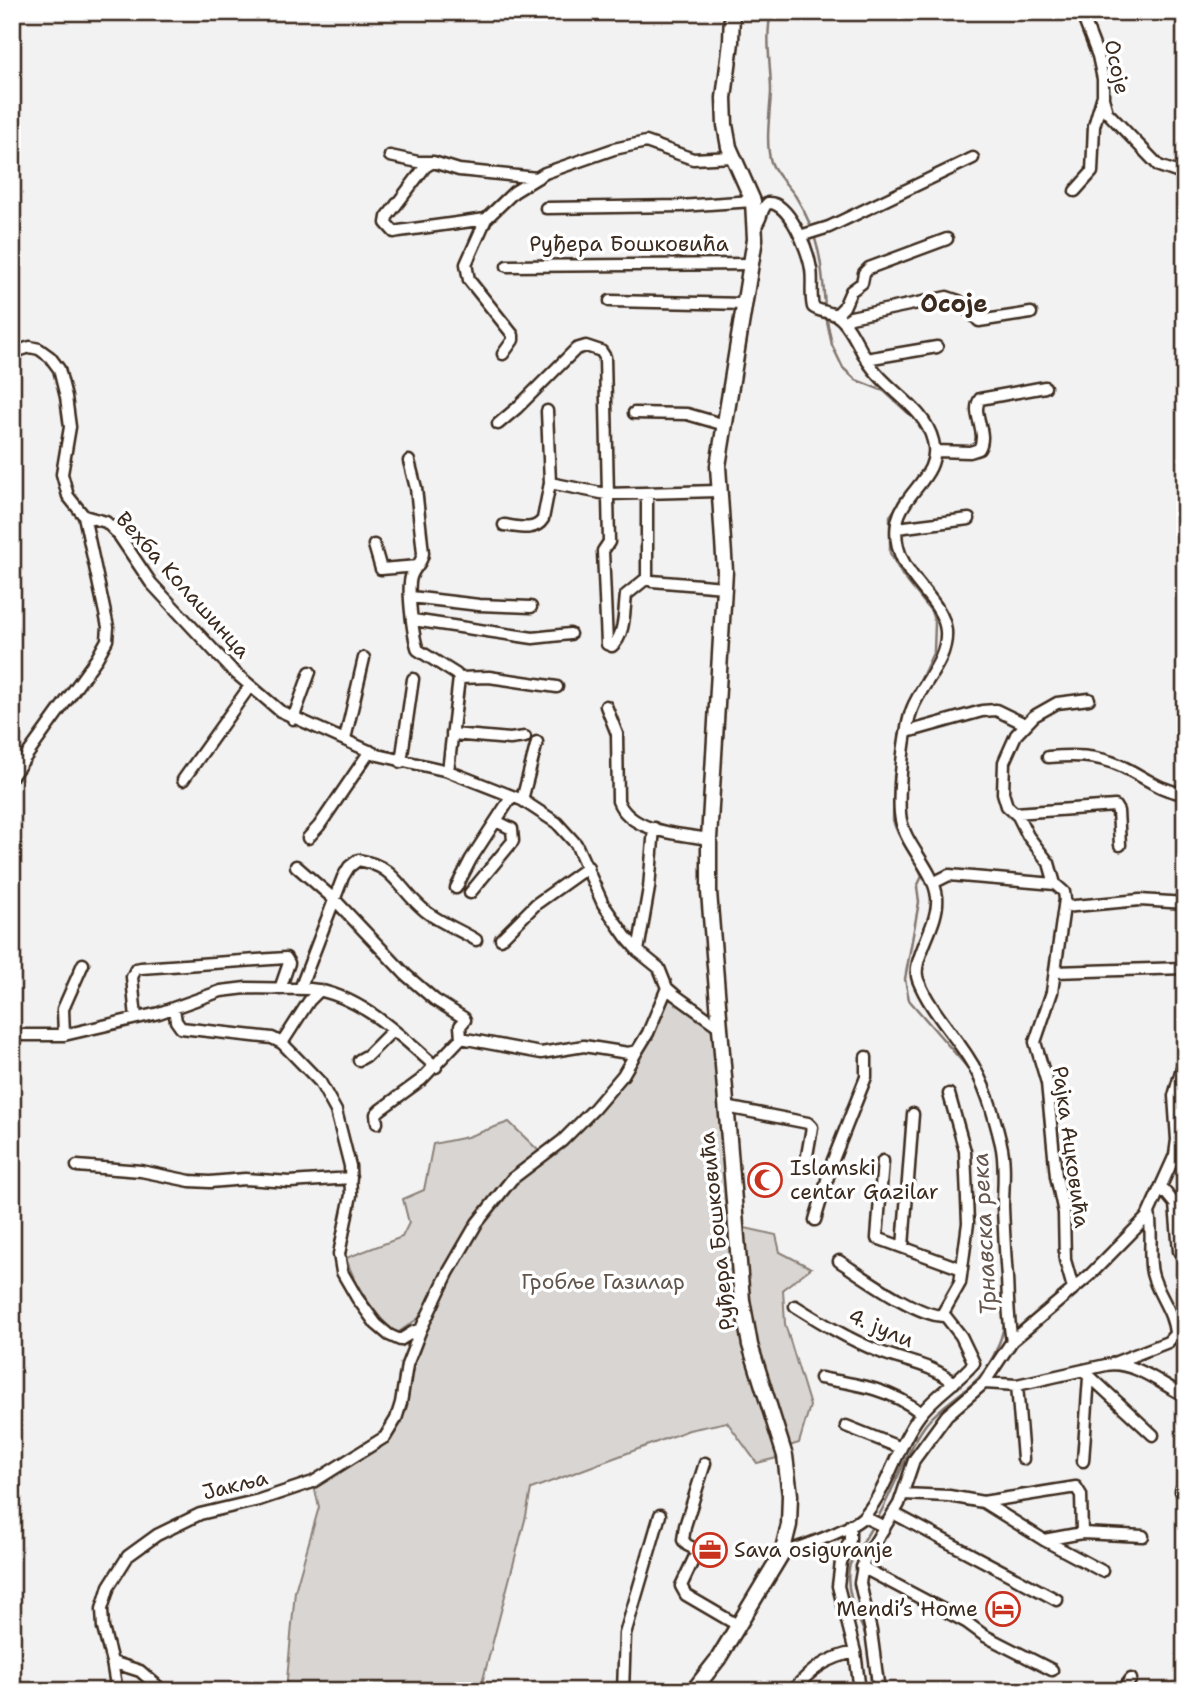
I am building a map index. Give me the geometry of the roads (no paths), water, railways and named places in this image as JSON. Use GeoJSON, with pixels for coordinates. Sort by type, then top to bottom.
{"type":"FeatureCollection","features":[{"type":"Feature","properties":{"kind":"main road","name":"Руђера Бошковића"},"geometry":{"type":"LineString","coordinates":[[693,1691],[711,1670],[782,1553],[789,1525],[789,1479],[780,1438],[757,1369],[744,1318],[709,892],[709,839],[724,587],[724,544],[718,466],[746,304],[755,226],[753,201],[727,140],[724,106],[732,12]]}},
{"type":"Feature","properties":{"kind":"street","name":"Осоје"},"geometry":{"type":"LineString","coordinates":[[1081,12],[1098,56],[1107,112],[1159,166],[1185,176]]}},
{"type":"Feature","properties":{"kind":"street"},"geometry":{"type":"LineString","coordinates":[[1075,191],[1092,172],[1094,126],[1103,95]]}},
{"type":"Feature","properties":{"kind":"street"},"geometry":{"type":"LineString","coordinates":[[503,354],[513,340],[513,335],[469,281],[466,264],[486,219],[514,192],[545,173],[614,149],[646,142],[687,158],[733,157]]}},
{"type":"Feature","properties":{"kind":"street"},"geometry":{"type":"LineString","coordinates":[[390,156],[433,162],[459,170],[537,178]]}},
{"type":"Feature","properties":{"kind":"street"},"geometry":{"type":"LineString","coordinates":[[973,158],[810,233],[812,304],[816,310],[837,317],[851,317],[947,297],[959,301],[979,321],[1031,313]]}},
{"type":"Feature","properties":{"kind":"street"},"geometry":{"type":"LineString","coordinates":[[433,162],[425,167],[387,217],[389,228],[394,232],[486,219]]}},
{"type":"Feature","properties":{"kind":"street","name":"Руђера Бошковића"},"geometry":{"type":"LineString","coordinates":[[545,208],[680,206],[753,201]]}},
{"type":"Feature","properties":{"kind":"street","name":"Руђера Бошковића"},"geometry":{"type":"LineString","coordinates":[[755,226],[768,203],[776,204],[810,233]]}},
{"type":"Feature","properties":{"kind":"street"},"geometry":{"type":"LineString","coordinates":[[837,317],[851,291],[862,283],[864,273],[869,268],[947,239]]}},
{"type":"Feature","properties":{"kind":"street","name":"Руђера Бошковића"},"geometry":{"type":"LineString","coordinates":[[507,266],[752,264]]}},
{"type":"Feature","properties":{"kind":"street"},"geometry":{"type":"LineString","coordinates":[[610,301],[746,304]]}},
{"type":"Feature","properties":{"kind":"street"},"geometry":{"type":"LineString","coordinates":[[837,317],[884,382],[924,421],[931,433],[935,451],[929,472],[906,503],[897,522],[898,545],[904,562],[941,616],[946,629],[940,659],[915,701],[907,733],[900,779],[901,820],[907,837],[933,883],[937,898],[935,915],[916,965],[916,975],[945,1026],[972,1064],[987,1098],[1003,1157],[1005,1259],[1012,1340]]}},
{"type":"Feature","properties":{"kind":"street"},"geometry":{"type":"LineString","coordinates":[[498,424],[576,349],[586,346],[601,351],[605,358],[609,542],[603,551],[607,644],[612,646],[616,643],[621,631],[626,595],[647,578]]}},
{"type":"Feature","properties":{"kind":"street"},"geometry":{"type":"LineString","coordinates":[[12,354],[30,347],[39,349],[50,357],[59,369],[70,428],[62,474],[68,496],[84,516]]}},
{"type":"Feature","properties":{"kind":"street"},"geometry":{"type":"LineString","coordinates":[[866,359],[937,347]]}},
{"type":"Feature","properties":{"kind":"street"},"geometry":{"type":"LineString","coordinates":[[935,451],[970,452],[979,449],[982,444],[982,431],[976,407],[980,398],[1045,387]]}},
{"type":"Feature","properties":{"kind":"street"},"geometry":{"type":"LineString","coordinates":[[504,525],[533,528],[540,524],[550,483],[547,411]]}},
{"type":"Feature","properties":{"kind":"street"},"geometry":{"type":"LineString","coordinates":[[634,413],[687,414],[725,425]]}},
{"type":"Feature","properties":{"kind":"street"},"geometry":{"type":"LineString","coordinates":[[409,461],[416,488],[423,553],[422,562],[412,572],[409,582],[418,650],[459,678],[448,771]]}},
{"type":"Feature","properties":{"kind":"street"},"geometry":{"type":"LineString","coordinates":[[550,483],[607,494],[718,491]]}},
{"type":"Feature","properties":{"kind":"street"},"geometry":{"type":"LineString","coordinates":[[647,493],[647,578]]}},
{"type":"Feature","properties":{"kind":"street","name":"Вехба Колашинца"},"geometry":{"type":"LineString","coordinates":[[12,776],[107,640],[108,626],[84,516],[106,522],[118,534],[151,583],[250,686],[280,711],[370,751],[401,762],[448,771],[517,798],[547,816],[570,837],[588,867],[608,913],[638,951],[661,971],[667,988]]}},
{"type":"Feature","properties":{"kind":"street"},"geometry":{"type":"LineString","coordinates":[[897,528],[969,519]]}},
{"type":"Feature","properties":{"kind":"street"},"geometry":{"type":"LineString","coordinates":[[374,545],[381,569],[418,566]]}},
{"type":"Feature","properties":{"kind":"street"},"geometry":{"type":"LineString","coordinates":[[647,578],[652,581],[724,587]]}},
{"type":"Feature","properties":{"kind":"street"},"geometry":{"type":"LineString","coordinates":[[411,597],[479,605],[531,607]]}},
{"type":"Feature","properties":{"kind":"street"},"geometry":{"type":"LineString","coordinates":[[413,620],[533,638],[570,634]]}},
{"type":"Feature","properties":{"kind":"street"},"geometry":{"type":"LineString","coordinates":[[345,739],[364,659]]}},
{"type":"Feature","properties":{"kind":"street"},"geometry":{"type":"LineString","coordinates":[[293,719],[310,672]]}},
{"type":"Feature","properties":{"kind":"street"},"geometry":{"type":"LineString","coordinates":[[459,678],[489,677],[557,687]]}},
{"type":"Feature","properties":{"kind":"street"},"geometry":{"type":"LineString","coordinates":[[401,762],[413,679]]}},
{"type":"Feature","properties":{"kind":"street","name":"Вехба Колашинца"},"geometry":{"type":"LineString","coordinates":[[183,780],[250,686]]}},
{"type":"Feature","properties":{"kind":"street"},"geometry":{"type":"LineString","coordinates":[[907,733],[982,711],[996,710],[1025,724],[1057,703],[1089,699]]}},
{"type":"Feature","properties":{"kind":"street"},"geometry":{"type":"LineString","coordinates":[[606,706],[617,734],[618,804],[634,819],[654,828],[709,839]]}},
{"type":"Feature","properties":{"kind":"street","name":"Рајка Ацковића"},"geometry":{"type":"LineString","coordinates":[[1025,724],[1013,739],[1004,762],[1003,793],[1007,806],[1016,813],[1028,836],[1049,863],[1055,884],[1065,895],[1050,1003],[1035,1042],[1047,1083],[1055,1167],[1064,1213],[1065,1260],[1073,1288]]}},
{"type":"Feature","properties":{"kind":"street"},"geometry":{"type":"LineString","coordinates":[[452,734],[510,739],[525,737]]}},
{"type":"Feature","properties":{"kind":"street"},"geometry":{"type":"LineString","coordinates":[[456,888],[496,821],[517,798],[537,742]]}},
{"type":"Feature","properties":{"kind":"street"},"geometry":{"type":"LineString","coordinates":[[308,838],[370,751]]}},
{"type":"Feature","properties":{"kind":"street"},"geometry":{"type":"LineString","coordinates":[[1048,757],[1082,756],[1104,760],[1121,766],[1160,789],[1185,794]]}},
{"type":"Feature","properties":{"kind":"street"},"geometry":{"type":"LineString","coordinates":[[1016,813],[1115,806],[1118,811],[1120,845]]}},
{"type":"Feature","properties":{"kind":"street"},"geometry":{"type":"LineString","coordinates":[[470,893],[513,841],[512,829],[496,821]]}},
{"type":"Feature","properties":{"kind":"street"},"geometry":{"type":"LineString","coordinates":[[638,951],[649,888],[654,828]]}},
{"type":"Feature","properties":{"kind":"street"},"geometry":{"type":"LineString","coordinates":[[300,989],[349,866],[358,860],[379,866],[391,873],[426,912],[476,940]]}},
{"type":"Feature","properties":{"kind":"street"},"geometry":{"type":"LineString","coordinates":[[296,866],[335,900],[406,975],[435,1000],[465,1020],[460,1026],[461,1038],[436,1067],[376,1114],[377,1123]]}},
{"type":"Feature","properties":{"kind":"street"},"geometry":{"type":"LineString","coordinates":[[501,939],[536,904],[588,867]]}},
{"type":"Feature","properties":{"kind":"street"},"geometry":{"type":"LineString","coordinates":[[933,883],[949,875],[1055,884]]}},
{"type":"Feature","properties":{"kind":"street"},"geometry":{"type":"LineString","coordinates":[[1064,907],[1140,900],[1185,903]]}},
{"type":"Feature","properties":{"kind":"street"},"geometry":{"type":"LineString","coordinates":[[136,1018],[132,977],[133,972],[141,968],[286,958],[289,963],[280,989]]}},
{"type":"Feature","properties":{"kind":"street"},"geometry":{"type":"LineString","coordinates":[[64,1035],[62,1009],[83,964]]}},
{"type":"Feature","properties":{"kind":"street"},"geometry":{"type":"LineString","coordinates":[[1055,972],[1185,968]]}},
{"type":"Feature","properties":{"kind":"street"},"geometry":{"type":"LineString","coordinates":[[12,1035],[64,1035],[174,1009],[221,991],[246,988],[320,990],[355,1004],[393,1030],[436,1067]]}},
{"type":"Feature","properties":{"kind":"street"},"geometry":{"type":"LineString","coordinates":[[667,988],[718,1026]]}},
{"type":"Feature","properties":{"kind":"street","name":"Јакља"},"geometry":{"type":"LineString","coordinates":[[117,1691],[103,1629],[103,1601],[128,1556],[157,1535],[200,1514],[259,1500],[313,1482],[389,1433],[401,1403],[407,1365],[421,1329],[455,1260],[498,1195],[521,1171],[575,1129],[623,1075],[648,1033],[667,988]]}},
{"type":"Feature","properties":{"kind":"street"},"geometry":{"type":"LineString","coordinates":[[282,1043],[309,1001],[320,990]]}},
{"type":"Feature","properties":{"kind":"street"},"geometry":{"type":"LineString","coordinates":[[174,1009],[176,1021],[181,1028],[252,1035],[282,1043],[320,1083],[336,1111],[351,1178],[351,1195],[340,1242],[340,1263],[344,1276],[365,1310],[389,1335],[400,1340],[421,1329]]}},
{"type":"Feature","properties":{"kind":"street"},"geometry":{"type":"LineString","coordinates":[[359,1060],[368,1055],[393,1030]]}},
{"type":"Feature","properties":{"kind":"street"},"geometry":{"type":"LineString","coordinates":[[461,1038],[541,1053],[584,1046],[628,1053],[637,1051]]}},
{"type":"Feature","properties":{"kind":"street"},"geometry":{"type":"LineString","coordinates":[[815,1220],[833,1160],[866,1077],[866,1057]]}},
{"type":"Feature","properties":{"kind":"street"},"geometry":{"type":"LineString","coordinates":[[879,1691],[873,1640],[860,1583],[862,1567],[882,1526],[903,1494],[910,1469],[927,1440],[957,1405],[984,1383],[1012,1340],[1091,1274],[1149,1213],[1175,1156],[1180,1124],[1174,1096],[1185,1057]]}},
{"type":"Feature","properties":{"kind":"street","name":"4. јули"},"geometry":{"type":"LineString","coordinates":[[943,1316],[943,1309],[960,1283],[968,1223],[967,1169],[949,1094]]}},
{"type":"Feature","properties":{"kind":"street","name":"Руђера Бошковића"},"geometry":{"type":"LineString","coordinates":[[726,1107],[808,1123],[812,1127],[806,1167]]}},
{"type":"Feature","properties":{"kind":"street"},"geometry":{"type":"LineString","coordinates":[[903,1247],[913,1114]]}},
{"type":"Feature","properties":{"kind":"street"},"geometry":{"type":"LineString","coordinates":[[883,1161],[877,1235],[880,1240],[962,1269]]}},
{"type":"Feature","properties":{"kind":"street"},"geometry":{"type":"LineString","coordinates":[[77,1166],[141,1171],[190,1181],[210,1182],[244,1179],[290,1182],[351,1178]]}},
{"type":"Feature","properties":{"kind":"street"},"geometry":{"type":"LineString","coordinates":[[1161,1188],[1175,1204],[1179,1251],[1185,1260]]}},
{"type":"Feature","properties":{"kind":"street"},"geometry":{"type":"LineString","coordinates":[[984,1383],[1017,1385],[1086,1373],[1168,1342],[1175,1334],[1171,1315],[1156,1289],[1151,1269],[1152,1232],[1149,1213]]}},
{"type":"Feature","properties":{"kind":"street","name":"4. јули"},"geometry":{"type":"LineString","coordinates":[[839,1261],[907,1303],[935,1316],[943,1316],[956,1328],[974,1363],[921,1413],[866,1518]]}},
{"type":"Feature","properties":{"kind":"street","name":"4. јули"},"geometry":{"type":"LineString","coordinates":[[795,1306],[857,1342],[933,1369],[954,1383]]}},
{"type":"Feature","properties":{"kind":"street"},"geometry":{"type":"LineString","coordinates":[[1111,1364],[1128,1366],[1185,1396]]}},
{"type":"Feature","properties":{"kind":"street"},"geometry":{"type":"LineString","coordinates":[[1086,1373],[1153,1435]]}},
{"type":"Feature","properties":{"kind":"street"},"geometry":{"type":"LineString","coordinates":[[1083,1461],[1086,1373]]}},
{"type":"Feature","properties":{"kind":"street"},"geometry":{"type":"LineString","coordinates":[[820,1377],[874,1387],[909,1403],[921,1413]]}},
{"type":"Feature","properties":{"kind":"street"},"geometry":{"type":"LineString","coordinates":[[1017,1385],[1023,1459]]}},
{"type":"Feature","properties":{"kind":"street"},"geometry":{"type":"LineString","coordinates":[[846,1426],[901,1448]]}},
{"type":"Feature","properties":{"kind":"street"},"geometry":{"type":"LineString","coordinates":[[705,1463],[685,1525],[683,1540],[696,1554],[681,1586],[686,1595],[738,1626]]}},
{"type":"Feature","properties":{"kind":"street"},"geometry":{"type":"LineString","coordinates":[[1181,1490],[1185,1479]]}},
{"type":"Feature","properties":{"kind":"street"},"geometry":{"type":"LineString","coordinates":[[903,1494],[934,1494],[983,1502],[1076,1487],[1081,1495],[1082,1533]]}},
{"type":"Feature","properties":{"kind":"street"},"geometry":{"type":"LineString","coordinates":[[983,1502],[1102,1572]]}},
{"type":"Feature","properties":{"kind":"street"},"geometry":{"type":"LineString","coordinates":[[893,1513],[1057,1600]]}},
{"type":"Feature","properties":{"kind":"street"},"geometry":{"type":"LineString","coordinates":[[622,1691],[625,1634],[660,1515]]}},
{"type":"Feature","properties":{"kind":"street"},"geometry":{"type":"LineString","coordinates":[[782,1553],[866,1518],[882,1526]]}},
{"type":"Feature","properties":{"kind":"street"},"geometry":{"type":"LineString","coordinates":[[850,1525],[850,1540],[841,1562],[838,1586],[855,1652],[860,1691]]}},
{"type":"Feature","properties":{"kind":"street"},"geometry":{"type":"LineString","coordinates":[[1044,1540],[1082,1533],[1143,1536]]}},
{"type":"Feature","properties":{"kind":"street"},"geometry":{"type":"LineString","coordinates":[[862,1567],[1052,1670]]}},
{"type":"Feature","properties":{"kind":"street"},"geometry":{"type":"LineString","coordinates":[[792,1691],[823,1662],[855,1652]]}},
{"type":"Feature","properties":{"kind":"street"},"geometry":{"type":"LineString","coordinates":[[112,1662],[140,1671],[163,1691]]}},
{"type":"Feature","properties":{"kind":"street"},"geometry":{"type":"LineString","coordinates":[[1122,1691],[1130,1679]]}},
{"type":"Feature","properties":{"kind":"waterway","name":"Трнавска река"},"geometry":{"type":"LineString","coordinates":[[771,12],[768,33],[771,92],[769,154],[773,166],[796,197],[810,224],[821,265],[825,310]]}},
{"type":"Feature","properties":{"kind":"waterway","name":"Трнавска река"},"geometry":{"type":"LineString","coordinates":[[826,316],[832,345],[843,368],[856,380],[884,391],[919,423]]}},
{"type":"Feature","properties":{"kind":"waterway","name":"Трнавска река"},"geometry":{"type":"LineString","coordinates":[[902,500],[890,516],[890,553],[902,575],[931,611],[935,623],[934,651],[914,694]]}},
{"type":"Feature","properties":{"kind":"waterway","name":"Трнавска река"},"geometry":{"type":"LineString","coordinates":[[899,751],[894,776],[893,820],[922,876],[917,887],[919,902],[905,979],[909,1000],[973,1074]]}},
{"type":"Feature","properties":{"kind":"waterway","name":"Трнавска река"},"geometry":{"type":"LineString","coordinates":[[987,1110],[994,1134]]}},
{"type":"Feature","properties":{"kind":"waterway","name":"Трнавска река"},"geometry":{"type":"LineString","coordinates":[[999,1167],[999,1195]]}},
{"type":"Feature","properties":{"kind":"waterway","name":"Трнавска река"},"geometry":{"type":"LineString","coordinates":[[877,1519],[926,1424],[971,1385],[989,1364],[998,1347],[1005,1320]]}},
{"type":"Feature","properties":{"kind":"waterway","name":"Трнавска река"},"geometry":{"type":"LineString","coordinates":[[868,1641],[850,1593],[848,1574],[850,1564],[873,1525]]}},
{"type":"Feature","properties":{"kind":"waterway","name":"Трнавска река"},"geometry":{"type":"LineString","coordinates":[[870,1658],[871,1691]]}},
{"type":"Feature","properties":{"kind":"place","name":"Islamski centar Gazilar"},"geometry":{"type":"Point","coordinates":[765,1180]}},
{"type":"Feature","properties":{"kind":"place","name":"Sava osiguranje"},"geometry":{"type":"Point","coordinates":[710,1550]}},
{"type":"Feature","properties":{"kind":"place","name":"Mendi’s Home"},"geometry":{"type":"Point","coordinates":[1003,1609]}},
{"type":"Feature","properties":{"kind":"district","name":"Осоје"},"geometry":{"type":"Point","coordinates":[954,304]}},
{"type":"Feature","properties":{"kind":"park label","name":"Гробље Газилар"},"geometry":{"type":"Point","coordinates":[603,1282]}}]}
